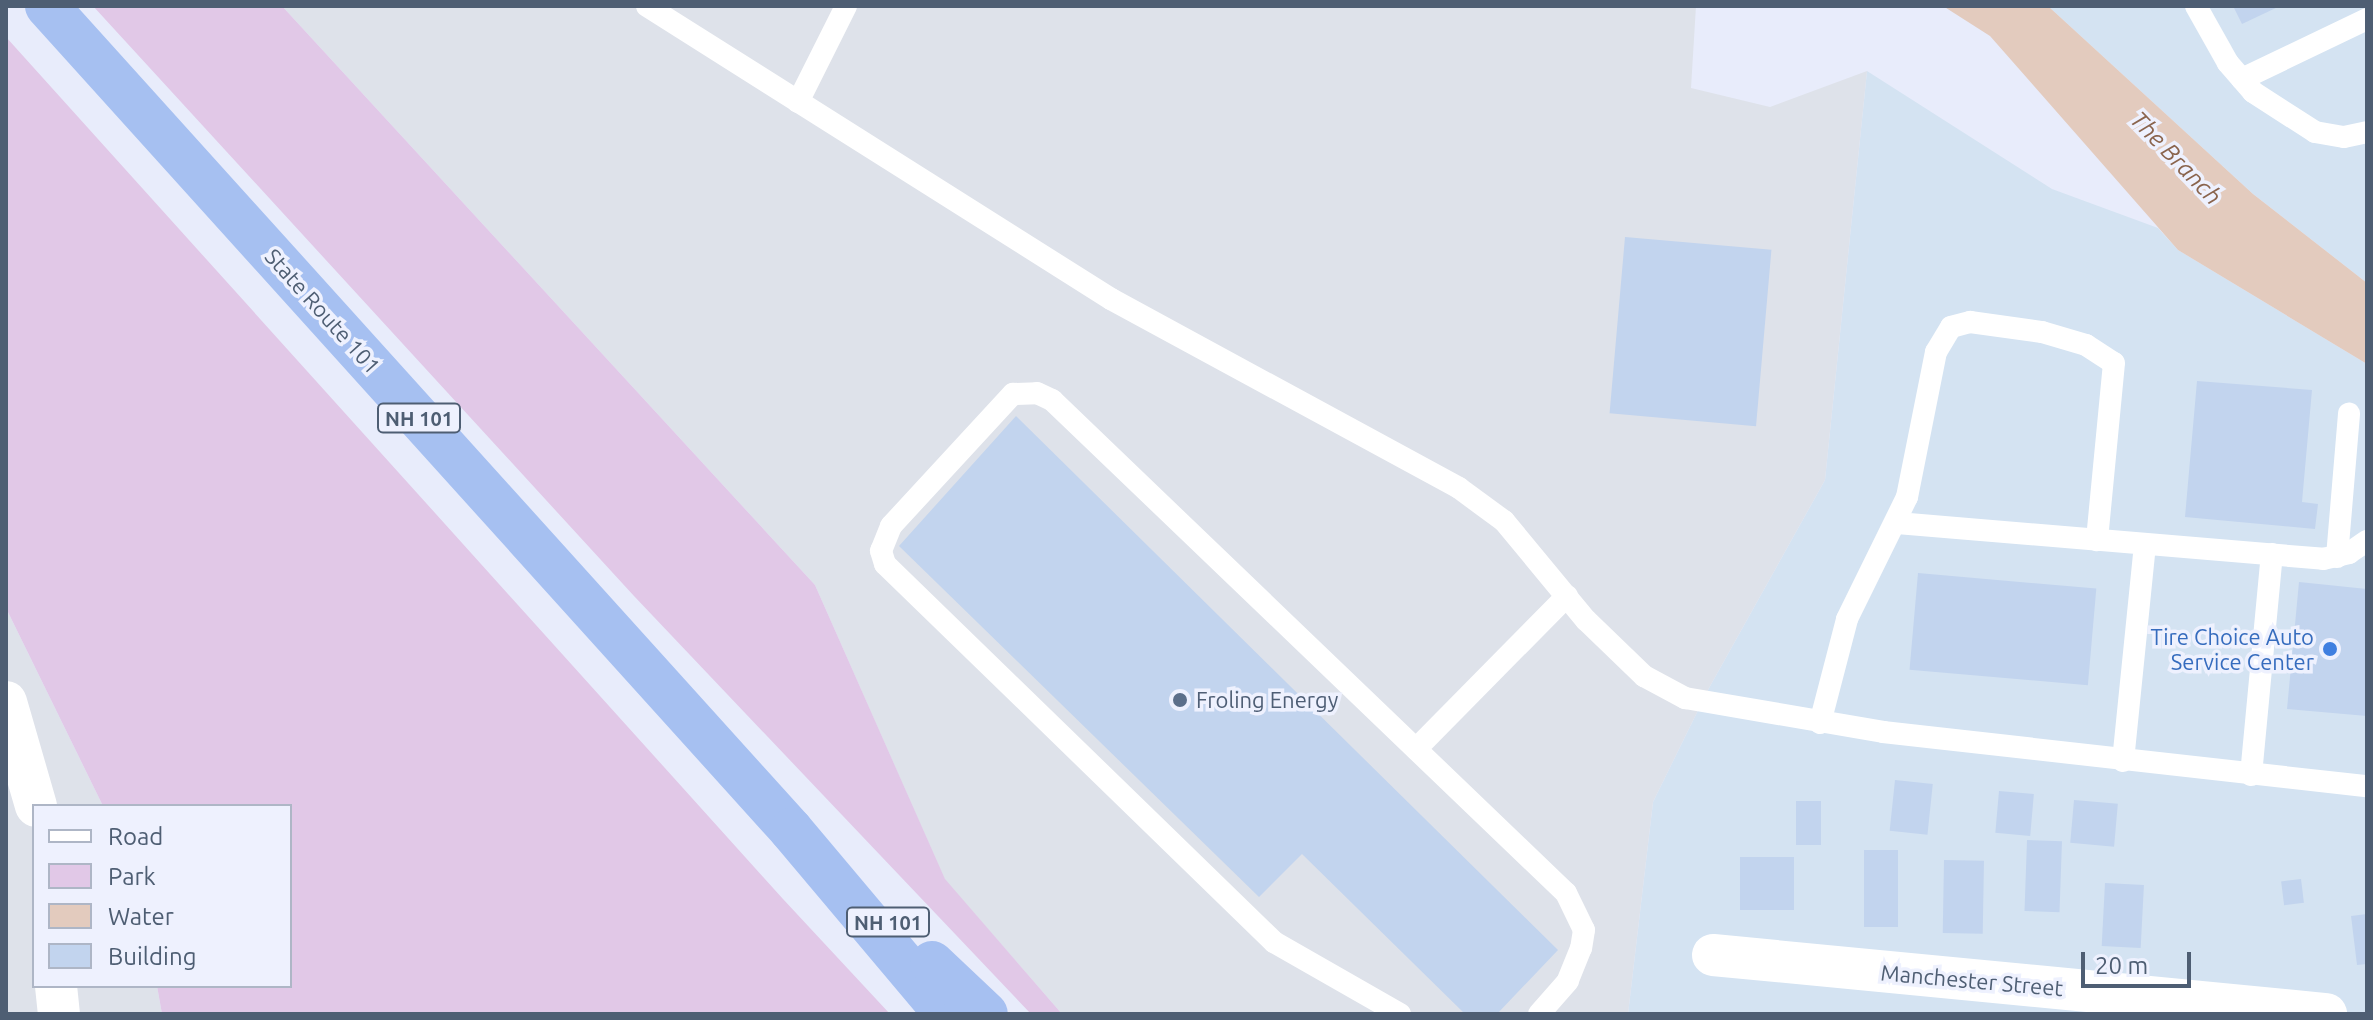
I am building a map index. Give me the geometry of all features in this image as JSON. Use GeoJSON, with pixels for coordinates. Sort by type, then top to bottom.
{"type":"FeatureCollection","features":[{"type":"Feature","properties":{"kind":"highway","name":"State Route 101"},"geometry":{"type":"LineString","coordinates":[[47,6],[791,830],[946,1014]]}},
{"type":"Feature","properties":{"kind":"highway","name":"State Route 101"},"geometry":{"type":"LineString","coordinates":[[791,830],[986,1014]]}},
{"type":"Feature","properties":{"kind":"street"},"geometry":{"type":"LineString","coordinates":[[6,702],[35,804]]}},
{"type":"Feature","properties":{"kind":"street","name":"Manchester Street"},"geometry":{"type":"LineString","coordinates":[[1713,955],[2326,1014]]}},
{"type":"Feature","properties":{"kind":"street"},"geometry":{"type":"LineString","coordinates":[[56,988],[59,1014]]}},
{"type":"Feature","properties":{"kind":"lane"},"geometry":{"type":"LineString","coordinates":[[647,6],[1111,299],[1459,488],[1504,521],[1567,596],[1644,676],[1685,698],[1820,723],[2123,761],[2367,786]]}},
{"type":"Feature","properties":{"kind":"lane"},"geometry":{"type":"LineString","coordinates":[[798,102],[846,6]]}},
{"type":"Feature","properties":{"kind":"lane"},"geometry":{"type":"LineString","coordinates":[[2196,6],[2253,92],[2315,132],[2344,137],[2367,132]]}},
{"type":"Feature","properties":{"kind":"lane"},"geometry":{"type":"LineString","coordinates":[[2242,79],[2367,19]]}},
{"type":"Feature","properties":{"kind":"lane"},"geometry":{"type":"LineString","coordinates":[[1820,723],[1847,619],[1897,523],[1940,338],[1951,327],[1970,322],[2000,325],[2086,345],[2114,363],[2097,540]]}},
{"type":"Feature","properties":{"kind":"lane"},"geometry":{"type":"LineString","coordinates":[[1400,1014],[1260,929],[885,564],[885,538],[1013,394],[1037,393],[1052,400],[1566,893],[1580,915],[1584,930],[1575,966],[1539,1014]]}},
{"type":"Feature","properties":{"kind":"lane"},"geometry":{"type":"LineString","coordinates":[[2337,557],[2349,413]]}},
{"type":"Feature","properties":{"kind":"lane"},"geometry":{"type":"LineString","coordinates":[[1897,523],[2337,557],[2367,541]]}},
{"type":"Feature","properties":{"kind":"lane"},"geometry":{"type":"LineString","coordinates":[[2123,761],[2145,544]]}},
{"type":"Feature","properties":{"kind":"lane"},"geometry":{"type":"LineString","coordinates":[[2251,775],[2272,554]]}},
{"type":"Feature","properties":{"kind":"lane"},"geometry":{"type":"LineString","coordinates":[[1416,749],[1567,596]]}},
{"type":"Feature","properties":{"kind":"shaded area"},"geometry":{"type":"Polygon","coordinates":[[[282,6],[1696,6],[1691,88],[1770,107],[1867,71],[1825,480],[1709,688],[1653,802],[1628,1014],[1062,1014],[945,880],[815,585],[282,6]]]}},
{"type":"Feature","properties":{"kind":"shaded area"},"geometry":{"type":"Polygon","coordinates":[[[2048,6],[2367,6],[2367,283],[2253,194],[2048,6]]]}},
{"type":"Feature","properties":{"kind":"shaded area"},"geometry":{"type":"Polygon","coordinates":[[[1867,71],[2052,189],[2158,228],[2178,250],[2367,364],[2367,1014],[1628,1014],[1653,802],[1709,688],[1825,480],[1867,71]]]}},
{"type":"Feature","properties":{"kind":"shaded area"},"geometry":{"type":"Polygon","coordinates":[[[6,608],[102,804],[32,804],[32,988],[157,988],[162,1014],[6,1014],[6,608]]]}},
{"type":"Feature","properties":{"kind":"green space"},"geometry":{"type":"Polygon","coordinates":[[[93,6],[282,6],[815,585],[945,879],[1062,1014],[1031,1014],[634,596],[93,6]]]}},
{"type":"Feature","properties":{"kind":"green space"},"geometry":{"type":"Polygon","coordinates":[[[6,37],[890,1014],[162,1014],[157,988],[292,988],[292,804],[102,804],[6,608],[6,37]]]}},
{"type":"Feature","properties":{"kind":"water","name":"The Branch"},"geometry":{"type":"Polygon","coordinates":[[[1943,6],[2048,6],[2253,194],[2367,283],[2367,364],[2178,250],[1990,36],[1943,6]]]}},
{"type":"Feature","properties":{"kind":"building"},"geometry":{"type":"Polygon","coordinates":[[[2233,6],[2280,6],[2242,24],[2233,6]]]}},
{"type":"Feature","properties":{"kind":"building"},"geometry":{"type":"Polygon","coordinates":[[[1625,237],[1771,250],[1756,426],[1610,413],[1625,237]]]}},
{"type":"Feature","properties":{"kind":"building"},"geometry":{"type":"Polygon","coordinates":[[[2197,381],[2312,390],[2302,502],[2318,504],[2315,529],[2185,517],[2197,381]]]}},
{"type":"Feature","properties":{"kind":"building","name":"Froling Energy"},"geometry":{"type":"Polygon","coordinates":[[[1016,416],[1558,950],[1497,1014],[1465,1014],[1302,854],[1259,897],[899,546],[1016,416]]]}},
{"type":"Feature","properties":{"kind":"building"},"geometry":{"type":"Polygon","coordinates":[[[1918,573],[2096,589],[2088,685],[1910,670],[1918,573]]]}},
{"type":"Feature","properties":{"kind":"building","name":"Tire Choice Auto Service Center"},"geometry":{"type":"Polygon","coordinates":[[[2299,582],[2367,589],[2367,716],[2287,709],[2299,582]]]}},
{"type":"Feature","properties":{"kind":"building"},"geometry":{"type":"Polygon","coordinates":[[[1895,780],[1933,784],[1927,835],[1890,831],[1895,780]]]}},
{"type":"Feature","properties":{"kind":"building"},"geometry":{"type":"Polygon","coordinates":[[[1999,791],[2034,794],[2030,836],[1995,833],[1999,791]]]}},
{"type":"Feature","properties":{"kind":"building"},"geometry":{"type":"Polygon","coordinates":[[[2074,800],[2118,804],[2114,847],[2070,843],[2074,800]]]}},
{"type":"Feature","properties":{"kind":"building"},"geometry":{"type":"Polygon","coordinates":[[[1796,801],[1821,801],[1821,845],[1796,845],[1796,801]]]}},
{"type":"Feature","properties":{"kind":"building"},"geometry":{"type":"Polygon","coordinates":[[[2027,840],[2062,841],[2060,912],[2025,911],[2027,840]]]}},
{"type":"Feature","properties":{"kind":"building"},"geometry":{"type":"Polygon","coordinates":[[[1864,850],[1898,850],[1898,927],[1864,927],[1864,850]]]}},
{"type":"Feature","properties":{"kind":"building"},"geometry":{"type":"Polygon","coordinates":[[[1740,857],[1794,857],[1794,910],[1740,910],[1740,857]]]}},
{"type":"Feature","properties":{"kind":"building"},"geometry":{"type":"Polygon","coordinates":[[[1944,860],[1984,861],[1983,934],[1943,933],[1944,860]]]}},
{"type":"Feature","properties":{"kind":"building"},"geometry":{"type":"Polygon","coordinates":[[[2301,879],[2304,903],[2284,905],[2281,881],[2301,879]]]}},
{"type":"Feature","properties":{"kind":"building"},"geometry":{"type":"Polygon","coordinates":[[[2105,883],[2144,885],[2141,948],[2102,946],[2105,883]]]}},
{"type":"Feature","properties":{"kind":"building"},"geometry":{"type":"Polygon","coordinates":[[[2367,914],[2367,964],[2357,965],[2351,916],[2367,914]]]}},
{"type":"Feature","properties":{"kind":"place","name":"Tire Choice Auto Service Center"},"geometry":{"type":"Point","coordinates":[2330,649]}},
{"type":"Feature","properties":{"kind":"place","name":"Froling Energy"},"geometry":{"type":"Point","coordinates":[1180,700]}}]}
